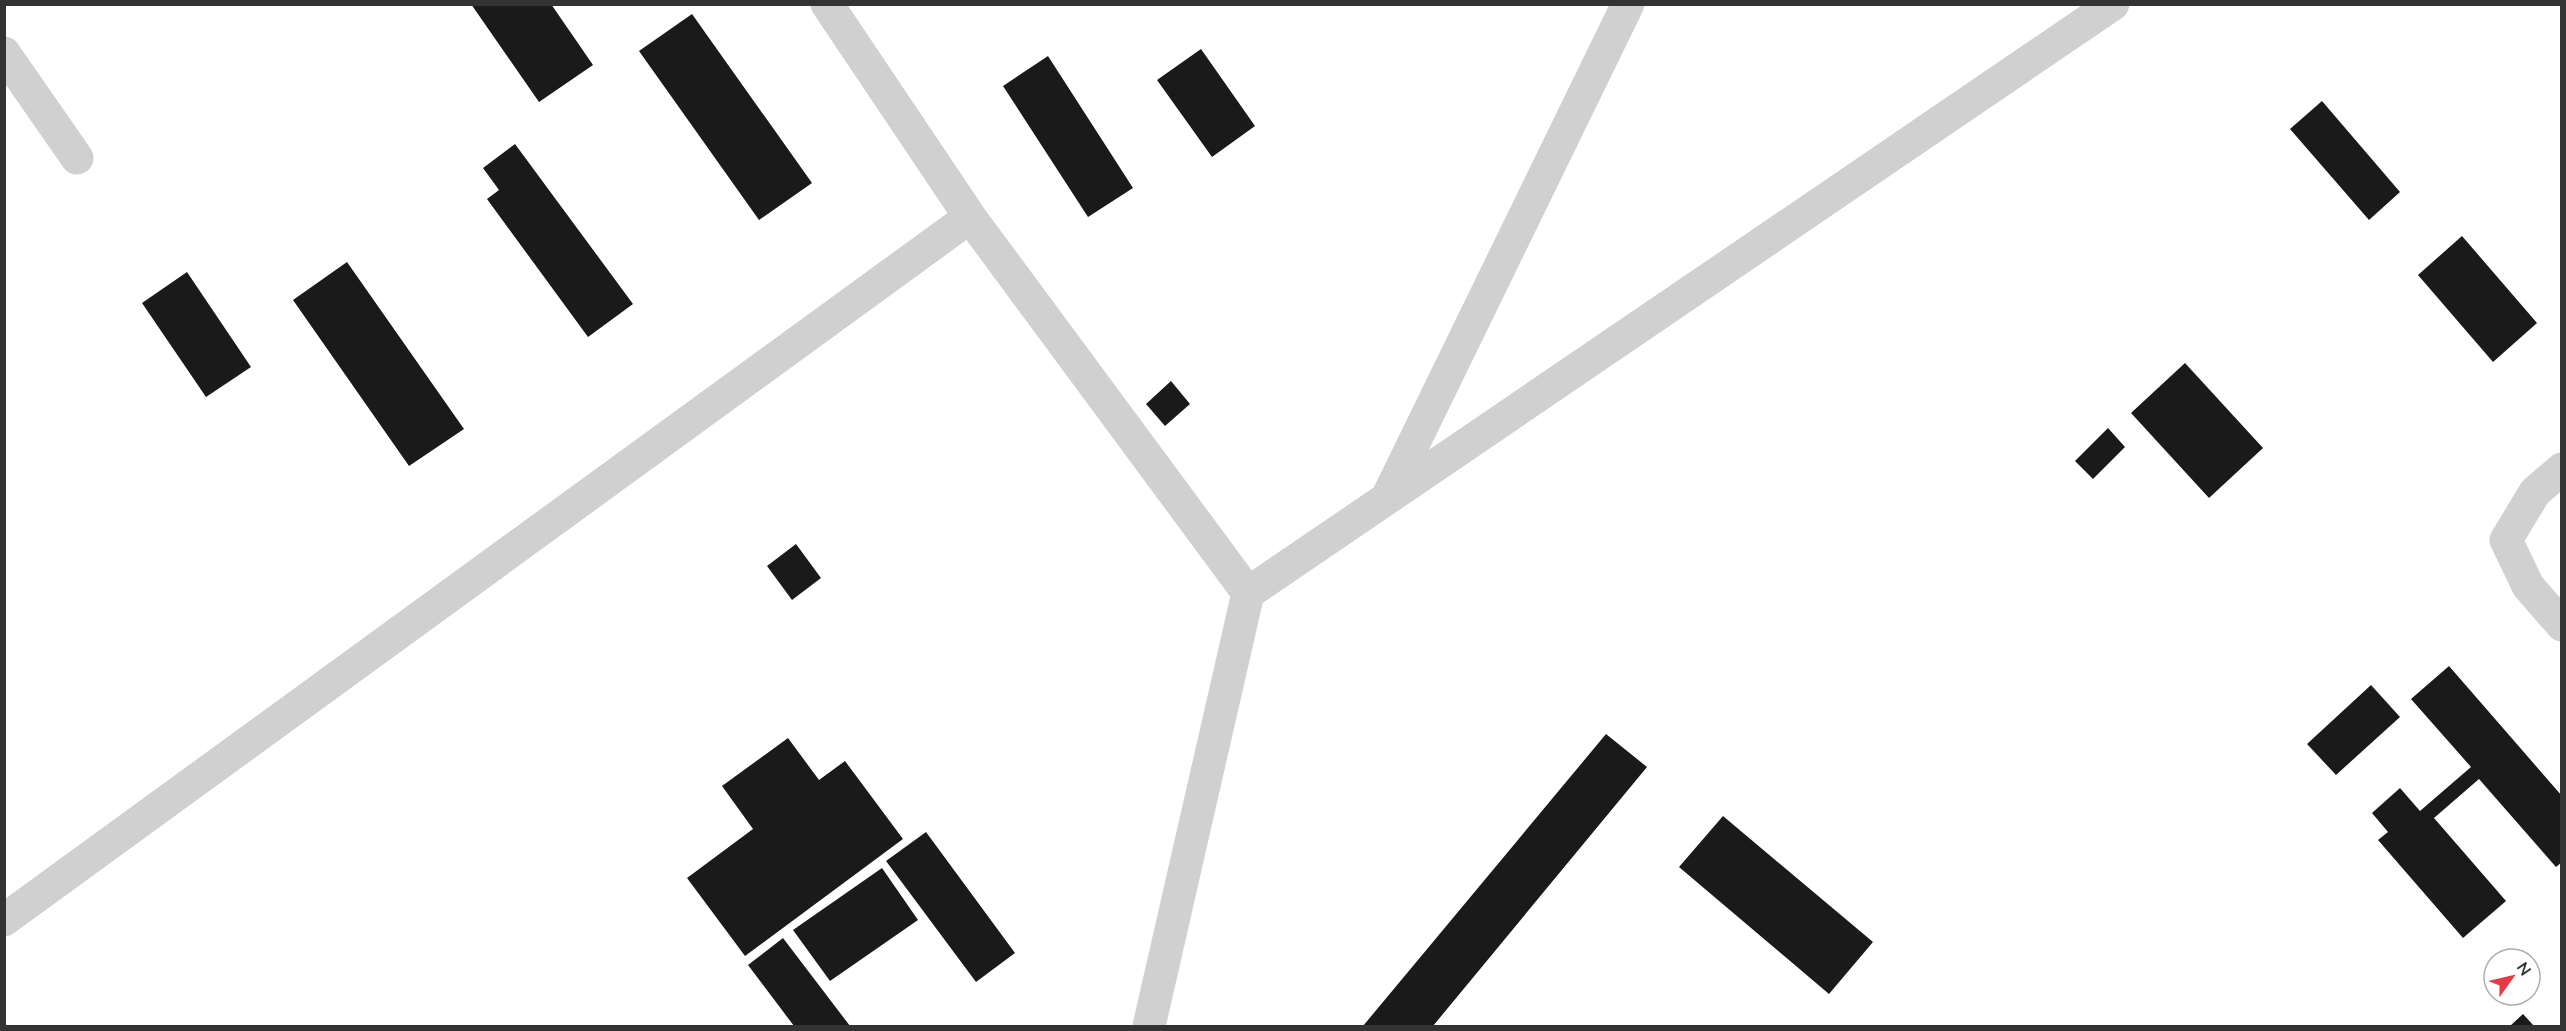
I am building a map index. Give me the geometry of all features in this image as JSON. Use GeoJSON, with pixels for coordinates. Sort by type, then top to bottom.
{"type":"FeatureCollection","features":[{"type":"Feature","properties":{"kind":"street"},"geometry":{"type":"LineString","coordinates":[[827,4],[970,217],[1248,593]]}},
{"type":"Feature","properties":{"kind":"street"},"geometry":{"type":"LineString","coordinates":[[1386,499],[1628,4]]}},
{"type":"Feature","properties":{"kind":"street"},"geometry":{"type":"LineString","coordinates":[[1149,1026],[1248,593],[2114,4]]}},
{"type":"Feature","properties":{"kind":"street"},"geometry":{"type":"LineString","coordinates":[[4,52],[77,158]]}},
{"type":"Feature","properties":{"kind":"street"},"geometry":{"type":"LineString","coordinates":[[4,920],[970,217]]}},
{"type":"Feature","properties":{"kind":"street"},"geometry":{"type":"LineString","coordinates":[[2562,468],[2535,492],[2506,540],[2528,586],[2562,625]]}},
{"type":"Feature","properties":{"kind":"building"},"geometry":{"type":"Polygon","coordinates":[[[471,4],[551,4],[593,65],[539,102],[471,4]]]}},
{"type":"Feature","properties":{"kind":"building"},"geometry":{"type":"Polygon","coordinates":[[[692,14],[812,183],[759,220],[639,51],[692,14]]]}},
{"type":"Feature","properties":{"kind":"building"},"geometry":{"type":"Polygon","coordinates":[[[1201,49],[1255,126],[1212,157],[1157,80],[1201,49]]]}},
{"type":"Feature","properties":{"kind":"building"},"geometry":{"type":"Polygon","coordinates":[[[1048,56],[1133,188],[1088,217],[1003,86],[1048,56]]]}},
{"type":"Feature","properties":{"kind":"building"},"geometry":{"type":"Polygon","coordinates":[[[2322,101],[2400,192],[2369,220],[2290,129],[2322,101]]]}},
{"type":"Feature","properties":{"kind":"building"},"geometry":{"type":"Polygon","coordinates":[[[515,144],[633,304],[588,337],[487,199],[499,190],[483,168],[515,144]]]}},
{"type":"Feature","properties":{"kind":"building"},"geometry":{"type":"Polygon","coordinates":[[[2462,236],[2537,323],[2493,362],[2418,275],[2462,236]]]}},
{"type":"Feature","properties":{"kind":"building"},"geometry":{"type":"Polygon","coordinates":[[[347,262],[464,429],[409,466],[293,300],[347,262]]]}},
{"type":"Feature","properties":{"kind":"building"},"geometry":{"type":"Polygon","coordinates":[[[187,272],[251,367],[206,397],[142,303],[187,272]]]}},
{"type":"Feature","properties":{"kind":"building"},"geometry":{"type":"Polygon","coordinates":[[[2185,363],[2263,448],[2209,498],[2131,413],[2185,363]]]}},
{"type":"Feature","properties":{"kind":"building"},"geometry":{"type":"Polygon","coordinates":[[[1171,381],[1190,404],[1165,426],[1146,404],[1171,381]]]}},
{"type":"Feature","properties":{"kind":"building"},"geometry":{"type":"Polygon","coordinates":[[[2108,428],[2125,447],[2093,479],[2075,461],[2108,428]]]}},
{"type":"Feature","properties":{"kind":"building"},"geometry":{"type":"Polygon","coordinates":[[[796,544],[821,578],[792,600],[767,566],[796,544]]]}},
{"type":"Feature","properties":{"kind":"building"},"geometry":{"type":"Polygon","coordinates":[[[2449,666],[2562,796],[2562,862],[2556,867],[2479,779],[2434,818],[2506,901],[2463,938],[2378,840],[2388,832],[2372,813],[2400,788],[2420,811],[2471,767],[2411,699],[2449,666]]]}},
{"type":"Feature","properties":{"kind":"building"},"geometry":{"type":"Polygon","coordinates":[[[2371,685],[2400,717],[2336,775],[2307,744],[2371,685]]]}},
{"type":"Feature","properties":{"kind":"building"},"geometry":{"type":"Polygon","coordinates":[[[1606,734],[1647,767],[1433,1026],[1363,1026],[1606,734]]]}},
{"type":"Feature","properties":{"kind":"building"},"geometry":{"type":"Polygon","coordinates":[[[788,738],[819,780],[845,761],[903,839],[745,956],[687,878],[753,829],[722,786],[788,738]]]}},
{"type":"Feature","properties":{"kind":"building"},"geometry":{"type":"Polygon","coordinates":[[[1723,816],[1873,942],[1829,994],[1679,867],[1723,816]]]}},
{"type":"Feature","properties":{"kind":"building"},"geometry":{"type":"Polygon","coordinates":[[[926,832],[1015,953],[976,982],[886,861],[926,832]]]}},
{"type":"Feature","properties":{"kind":"building"},"geometry":{"type":"Polygon","coordinates":[[[882,868],[918,920],[830,981],[793,930],[882,868]]]}},
{"type":"Feature","properties":{"kind":"building"},"geometry":{"type":"Polygon","coordinates":[[[783,938],[850,1026],[794,1026],[748,965],[783,938]]]}},
{"type":"Feature","properties":{"kind":"building"},"geometry":{"type":"Polygon","coordinates":[[[2523,1014],[2534,1026],[2510,1026],[2523,1014]]]}}]}
